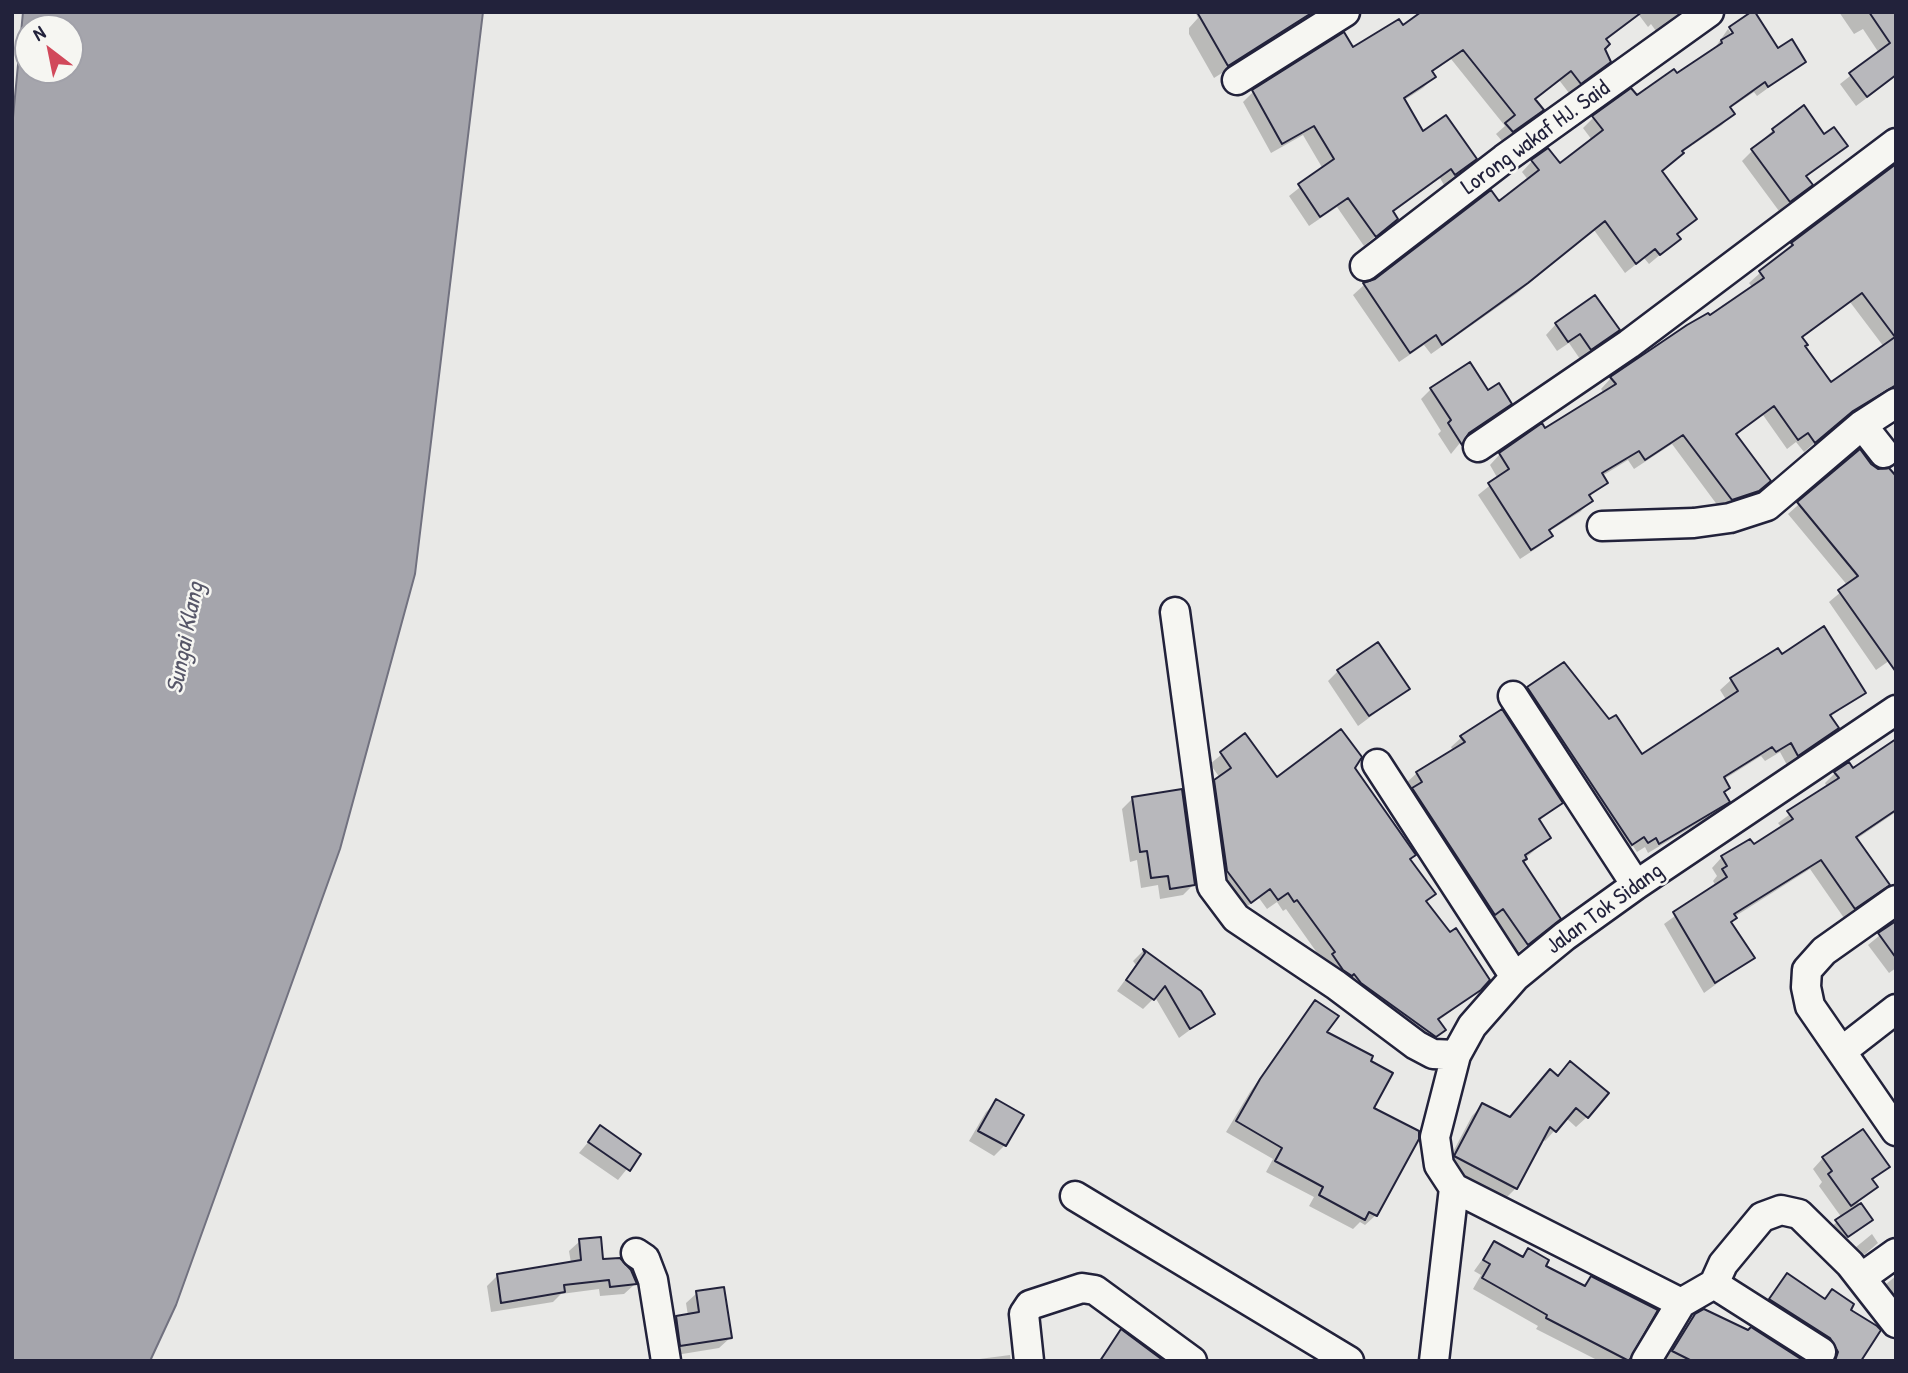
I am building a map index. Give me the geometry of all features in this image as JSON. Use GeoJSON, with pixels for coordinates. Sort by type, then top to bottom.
{"type":"FeatureCollection","features":[{"type":"Feature","properties":{"kind":"street"},"geometry":{"type":"LineString","coordinates":[[1237,80],[1345,12]]}},
{"type":"Feature","properties":{"kind":"street","name":"Lorong wakaf HJ. Said"},"geometry":{"type":"LineString","coordinates":[[1365,266],[1504,159],[1709,12]]}},
{"type":"Feature","properties":{"kind":"street"},"geometry":{"type":"LineString","coordinates":[[1478,447],[1629,344],[1896,143]]}},
{"type":"Feature","properties":{"kind":"street"},"geometry":{"type":"LineString","coordinates":[[1602,526],[1694,523],[1730,518],[1767,506],[1862,425],[1896,403]]}},
{"type":"Feature","properties":{"kind":"street"},"geometry":{"type":"LineString","coordinates":[[1862,425],[1884,453]]}},
{"type":"Feature","properties":{"kind":"street"},"geometry":{"type":"LineString","coordinates":[[1175,612],[1212,886],[1236,918],[1336,985],[1416,1045],[1433,1054],[1456,1055]]}},
{"type":"Feature","properties":{"kind":"street"},"geometry":{"type":"LineString","coordinates":[[1513,696],[1636,885]]}},
{"type":"Feature","properties":{"kind":"street","name":"Jalan Tok Sidang"},"geometry":{"type":"LineString","coordinates":[[1454,1188],[1438,1165],[1435,1137],[1456,1055],[1472,1026],[1515,977],[1555,943],[1636,885],[1896,710]]}},
{"type":"Feature","properties":{"kind":"street"},"geometry":{"type":"LineString","coordinates":[[1377,764],[1515,977]]}},
{"type":"Feature","properties":{"kind":"street"},"geometry":{"type":"LineString","coordinates":[[1896,900],[1824,951],[1807,970],[1806,987],[1810,1006],[1896,1131]]}},
{"type":"Feature","properties":{"kind":"street"},"geometry":{"type":"LineString","coordinates":[[1842,1051],[1896,1009]]}},
{"type":"Feature","properties":{"kind":"street"},"geometry":{"type":"LineString","coordinates":[[1434,1361],[1454,1188],[1681,1303]]}},
{"type":"Feature","properties":{"kind":"street"},"geometry":{"type":"LineString","coordinates":[[1075,1196],[1349,1361]]}},
{"type":"Feature","properties":{"kind":"street"},"geometry":{"type":"LineString","coordinates":[[1646,1361],[1681,1303],[1714,1284],[1723,1264],[1762,1217],[1781,1210],[1799,1214],[1825,1237],[1896,1323]]}},
{"type":"Feature","properties":{"kind":"street"},"geometry":{"type":"LineString","coordinates":[[636,1253],[645,1259],[653,1280],[666,1361]]}},
{"type":"Feature","properties":{"kind":"street"},"geometry":{"type":"LineString","coordinates":[[1861,1278],[1896,1253]]}},
{"type":"Feature","properties":{"kind":"street"},"geometry":{"type":"LineString","coordinates":[[1714,1284],[1821,1352]]}},
{"type":"Feature","properties":{"kind":"street"},"geometry":{"type":"LineString","coordinates":[[1029,1361],[1024,1314],[1031,1305],[1082,1288],[1094,1290],[1192,1361]]}},
{"type":"Feature","properties":{"kind":"water","name":"Sungai Klang"},"geometry":{"type":"Polygon","coordinates":[[[23,12],[483,12],[415,574],[340,849],[176,1305],[150,1361],[12,1361],[12,128],[16,84],[84,84],[84,14],[23,12]]]}},
{"type":"Feature","properties":{"kind":"building"},"geometry":{"type":"Polygon","coordinates":[[[1197,12],[1313,12],[1228,66],[1197,12]]]}},
{"type":"Feature","properties":{"kind":"building"},"geometry":{"type":"Polygon","coordinates":[[[1421,12],[1642,12],[1606,39],[1610,44],[1605,49],[1611,62],[1581,84],[1571,71],[1535,99],[1544,110],[1513,132],[1505,123],[1515,115],[1463,50],[1432,71],[1436,77],[1404,98],[1423,131],[1446,115],[1477,159],[1455,175],[1451,169],[1393,211],[1398,219],[1376,237],[1348,198],[1320,217],[1298,184],[1334,159],[1314,126],[1282,144],[1252,90],[1344,32],[1353,47],[1399,19],[1403,25],[1421,12]]]}},
{"type":"Feature","properties":{"kind":"building"},"geometry":{"type":"Polygon","coordinates":[[[1755,12],[1778,48],[1792,39],[1806,62],[1768,87],[1765,82],[1730,107],[1735,114],[1682,151],[1684,153],[1662,171],[1697,219],[1677,234],[1681,239],[1660,255],[1655,249],[1636,264],[1605,221],[1528,283],[1442,345],[1436,335],[1410,353],[1363,283],[1375,279],[1491,190],[1499,201],[1539,170],[1531,160],[1548,148],[1560,163],[1603,130],[1592,116],[1631,88],[1637,95],[1674,69],[1677,73],[1722,43],[1721,40],[1733,33],[1729,27],[1755,12]]]}},
{"type":"Feature","properties":{"kind":"building"},"geometry":{"type":"Polygon","coordinates":[[[1869,12],[1896,12],[1896,75],[1867,97],[1849,73],[1890,43],[1869,12]]]}},
{"type":"Feature","properties":{"kind":"building"},"geometry":{"type":"Polygon","coordinates":[[[1804,105],[1824,134],[1834,127],[1848,146],[1806,176],[1813,185],[1790,202],[1751,149],[1804,105]]]}},
{"type":"Feature","properties":{"kind":"building"},"geometry":{"type":"Polygon","coordinates":[[[1896,164],[1896,385],[1853,411],[1815,443],[1808,433],[1798,440],[1774,406],[1736,434],[1771,481],[1759,491],[1732,500],[1683,435],[1645,460],[1639,451],[1602,473],[1608,483],[1589,495],[1593,501],[1549,530],[1553,536],[1531,550],[1488,483],[1509,469],[1499,453],[1542,423],[1545,428],[1616,384],[1610,377],[1687,325],[1708,313],[1710,315],[1764,278],[1759,271],[1793,245],[1791,243],[1896,164]],[[1862,293],[1802,337],[1808,345],[1805,346],[1831,382],[1895,337],[1862,293]]]}},
{"type":"Feature","properties":{"kind":"building"},"geometry":{"type":"Polygon","coordinates":[[[1595,295],[1620,330],[1591,350],[1580,334],[1568,342],[1555,323],[1595,295]]]}},
{"type":"Feature","properties":{"kind":"building"},"geometry":{"type":"Polygon","coordinates":[[[1470,362],[1488,390],[1499,383],[1512,404],[1469,433],[1462,445],[1448,423],[1451,420],[1430,388],[1470,362]]]}},
{"type":"Feature","properties":{"kind":"building"},"geometry":{"type":"Polygon","coordinates":[[[1860,449],[1871,464],[1878,469],[1889,468],[1896,476],[1896,672],[1838,590],[1858,576],[1797,502],[1860,449]]]}},
{"type":"Feature","properties":{"kind":"building"},"geometry":{"type":"Polygon","coordinates":[[[1824,626],[1866,693],[1830,715],[1839,728],[1798,756],[1791,743],[1776,752],[1772,747],[1724,777],[1730,788],[1724,792],[1730,802],[1659,844],[1656,838],[1648,843],[1644,837],[1632,845],[1527,687],[1564,662],[1609,719],[1616,715],[1642,754],[1738,691],[1730,678],[1778,648],[1782,654],[1824,626]]]}},
{"type":"Feature","properties":{"kind":"building"},"geometry":{"type":"Polygon","coordinates":[[[1378,642],[1410,689],[1369,716],[1337,670],[1378,642]]]}},
{"type":"Feature","properties":{"kind":"building"},"geometry":{"type":"Polygon","coordinates":[[[1502,709],[1563,803],[1539,819],[1551,838],[1525,855],[1527,859],[1523,861],[1561,919],[1528,945],[1503,909],[1495,915],[1412,788],[1422,782],[1416,772],[1465,742],[1460,736],[1502,709]]]}},
{"type":"Feature","properties":{"kind":"building"},"geometry":{"type":"Polygon","coordinates":[[[1341,729],[1362,757],[1355,768],[1416,855],[1410,859],[1436,894],[1426,901],[1450,932],[1456,928],[1490,980],[1481,990],[1438,1019],[1446,1030],[1436,1037],[1361,983],[1354,974],[1352,976],[1343,970],[1332,954],[1335,952],[1297,900],[1294,902],[1288,893],[1278,900],[1270,889],[1251,903],[1227,871],[1214,780],[1231,768],[1220,752],[1245,733],[1277,777],[1341,729]]]}},
{"type":"Feature","properties":{"kind":"building"},"geometry":{"type":"Polygon","coordinates":[[[1896,739],[1896,810],[1856,837],[1890,885],[1855,909],[1821,860],[1734,914],[1737,918],[1731,922],[1755,958],[1715,983],[1673,912],[1727,877],[1722,869],[1727,866],[1721,856],[1750,839],[1754,844],[1793,819],[1787,811],[1839,778],[1834,772],[1849,762],[1853,768],[1896,739]]]}},
{"type":"Feature","properties":{"kind":"building"},"geometry":{"type":"Polygon","coordinates":[[[1182,789],[1195,885],[1170,889],[1168,876],[1151,878],[1147,851],[1140,852],[1132,797],[1182,789]]]}},
{"type":"Feature","properties":{"kind":"building"},"geometry":{"type":"Polygon","coordinates":[[[1896,921],[1896,958],[1878,933],[1896,921]]]}},
{"type":"Feature","properties":{"kind":"building"},"geometry":{"type":"Polygon","coordinates":[[[1143,949],[1201,991],[1215,1014],[1190,1029],[1165,986],[1154,1000],[1126,980],[1145,953],[1143,949]]]}},
{"type":"Feature","properties":{"kind":"building"},"geometry":{"type":"Polygon","coordinates":[[[1315,1000],[1339,1016],[1327,1032],[1373,1056],[1371,1061],[1393,1073],[1374,1108],[1419,1131],[1419,1139],[1377,1216],[1369,1212],[1365,1220],[1319,1195],[1323,1187],[1275,1161],[1282,1148],[1236,1121],[1260,1079],[1315,1000]]]}},
{"type":"Feature","properties":{"kind":"building"},"geometry":{"type":"Polygon","coordinates":[[[1570,1061],[1609,1093],[1588,1118],[1576,1108],[1556,1132],[1550,1127],[1517,1189],[1454,1156],[1482,1103],[1510,1117],[1550,1069],[1558,1076],[1570,1061]]]}},
{"type":"Feature","properties":{"kind":"building"},"geometry":{"type":"Polygon","coordinates":[[[996,1099],[1024,1115],[1006,1146],[978,1131],[996,1099]]]}},
{"type":"Feature","properties":{"kind":"building"},"geometry":{"type":"Polygon","coordinates":[[[600,1125],[641,1154],[630,1171],[588,1142],[600,1125]]]}},
{"type":"Feature","properties":{"kind":"building"},"geometry":{"type":"Polygon","coordinates":[[[1863,1129],[1890,1167],[1872,1179],[1878,1187],[1851,1206],[1828,1174],[1832,1171],[1822,1157],[1863,1129]]]}},
{"type":"Feature","properties":{"kind":"building"},"geometry":{"type":"Polygon","coordinates":[[[1861,1203],[1873,1220],[1848,1237],[1835,1220],[1861,1203]]]}},
{"type":"Feature","properties":{"kind":"building"},"geometry":{"type":"Polygon","coordinates":[[[601,1237],[603,1259],[620,1258],[631,1270],[637,1284],[610,1287],[609,1280],[564,1285],[565,1292],[501,1303],[497,1274],[581,1260],[579,1239],[601,1237]]]}},
{"type":"Feature","properties":{"kind":"building"},"geometry":{"type":"Polygon","coordinates":[[[1494,1241],[1523,1257],[1528,1248],[1549,1260],[1546,1266],[1585,1286],[1591,1276],[1658,1310],[1629,1361],[1546,1318],[1547,1315],[1482,1278],[1490,1264],[1483,1260],[1494,1241]]]}},
{"type":"Feature","properties":{"kind":"building"},"geometry":{"type":"Polygon","coordinates":[[[1787,1273],[1825,1299],[1832,1289],[1854,1304],[1851,1310],[1881,1330],[1861,1361],[1835,1361],[1838,1352],[1830,1338],[1769,1299],[1787,1273]]]}},
{"type":"Feature","properties":{"kind":"building"},"geometry":{"type":"Polygon","coordinates":[[[724,1287],[732,1338],[680,1346],[676,1316],[699,1312],[696,1291],[724,1287]]]}},
{"type":"Feature","properties":{"kind":"building"},"geometry":{"type":"Polygon","coordinates":[[[1704,1309],[1748,1330],[1751,1327],[1804,1361],[1692,1361],[1672,1351],[1695,1314],[1704,1309]]]}},
{"type":"Feature","properties":{"kind":"building"},"geometry":{"type":"Polygon","coordinates":[[[1121,1329],[1164,1361],[1100,1361],[1121,1329]]]}}]}
